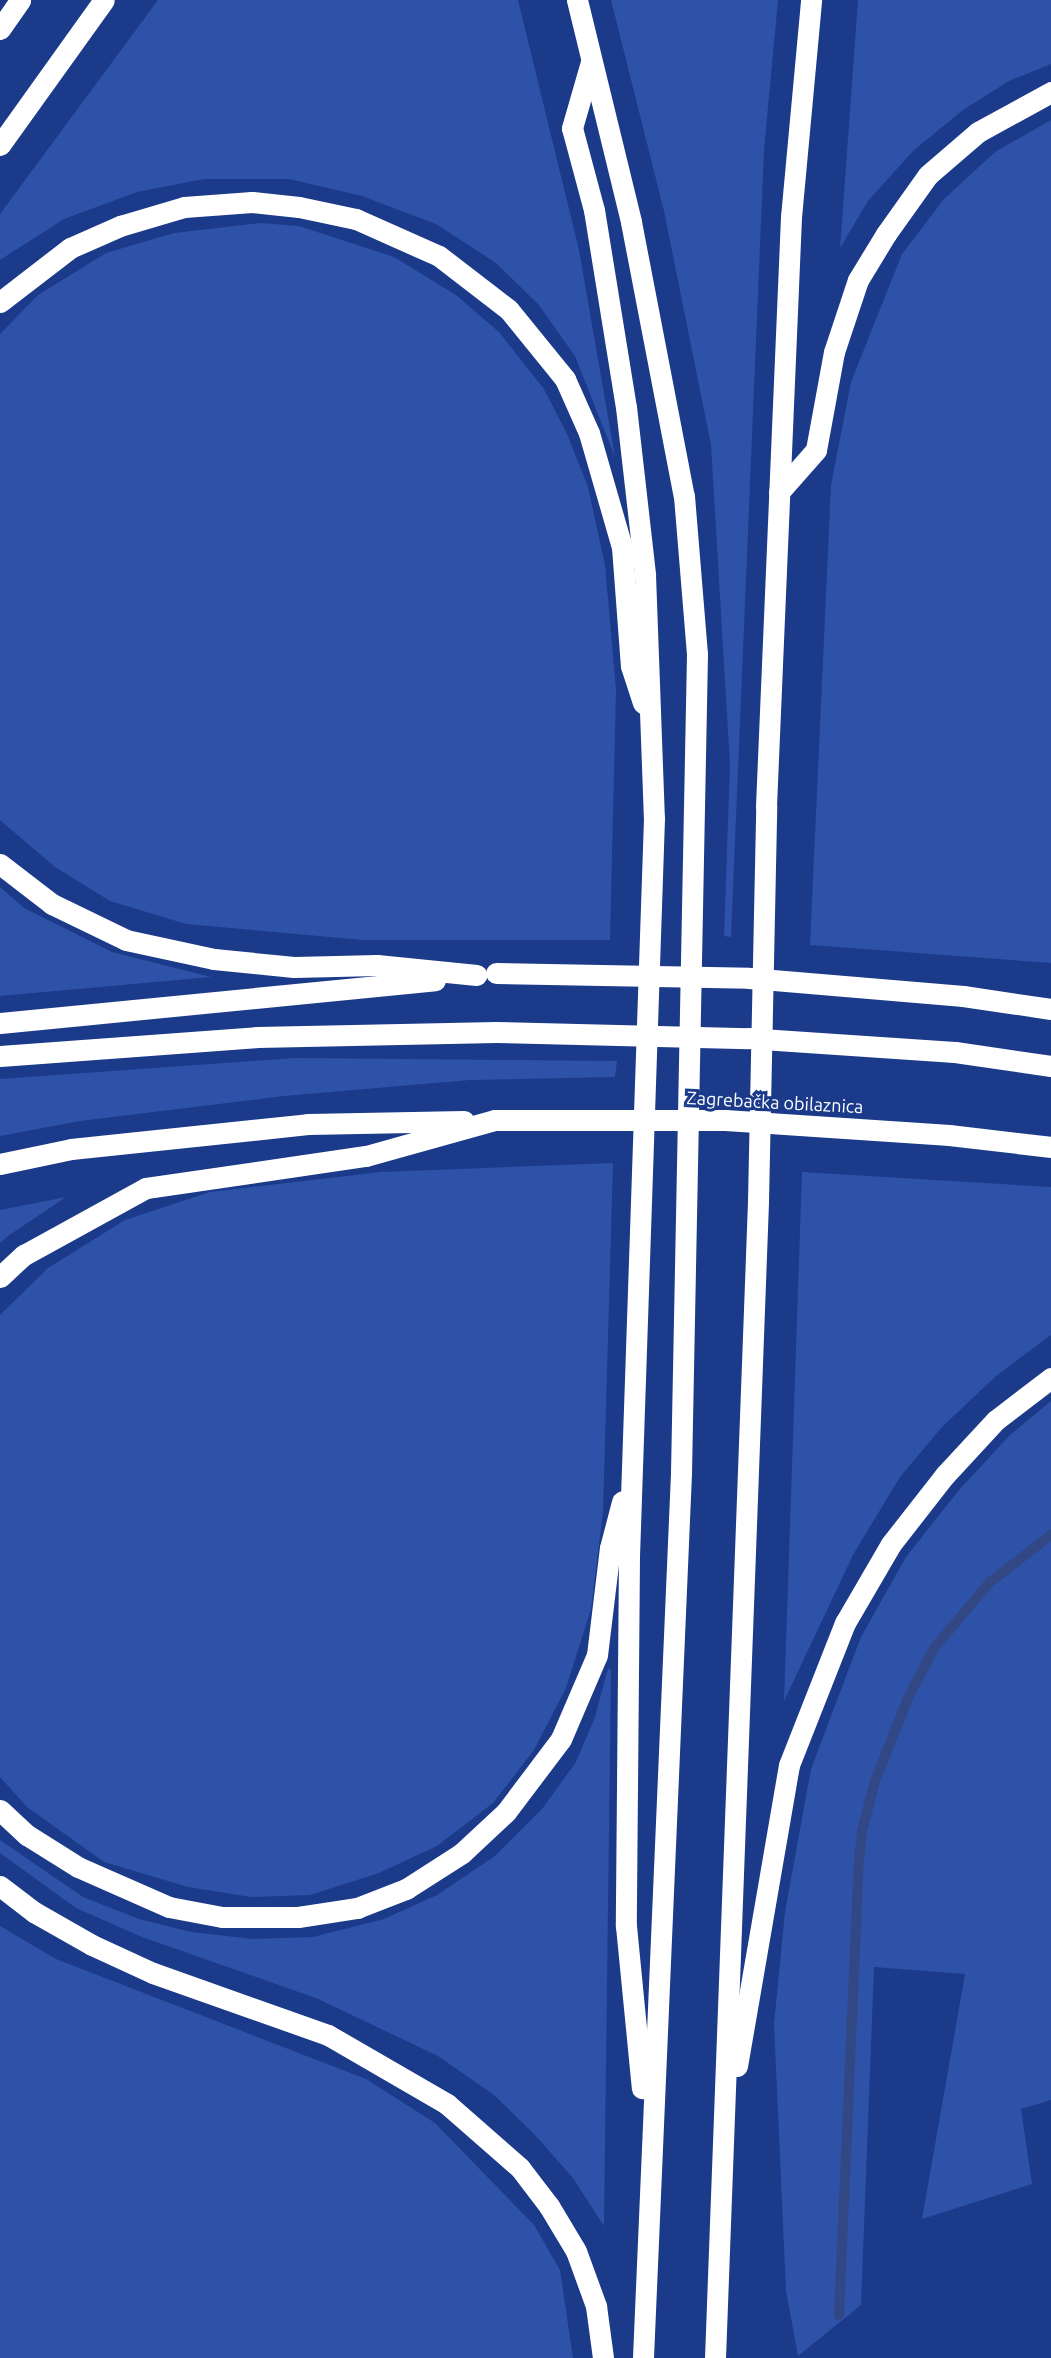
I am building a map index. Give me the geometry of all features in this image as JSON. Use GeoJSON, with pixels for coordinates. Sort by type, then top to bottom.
{"type":"FeatureCollection","features":[{"type":"Feature","properties":{"kind":"highway"},"geometry":{"type":"LineString","coordinates":[[0,29],[20,0]]}},
{"type":"Feature","properties":{"kind":"highway"},"geometry":{"type":"LineString","coordinates":[[0,145],[104,0]]}},
{"type":"Feature","properties":{"kind":"highway"},"geometry":{"type":"LineString","coordinates":[[577,0],[631,222],[684,496],[697,654],[681,1473],[643,2358]]}},
{"type":"Feature","properties":{"kind":"highway"},"geometry":{"type":"LineString","coordinates":[[715,2358],[779,492],[792,217],[811,0]]}},
{"type":"Feature","properties":{"kind":"highway"},"geometry":{"type":"LineString","coordinates":[[592,60],[572,128],[594,210],[626,407],[645,575],[654,818],[632,1466],[626,1926],[650,2160]]}},
{"type":"Feature","properties":{"kind":"highway"},"geometry":{"type":"LineString","coordinates":[[779,492],[816,450],[834,352],[858,280],[886,234],[928,175],[978,132],[1051,92]]}},
{"type":"Feature","properties":{"kind":"highway"},"geometry":{"type":"LineString","coordinates":[[0,302],[71,248],[120,226],[184,207],[253,202],[299,207],[356,219],[439,256],[509,310],[565,379],[589,433],[622,547],[631,666],[649,721]]}},
{"type":"Feature","properties":{"kind":"highway"},"geometry":{"type":"LineString","coordinates":[[0,864],[52,904],[126,940],[214,959],[294,967],[377,965],[487,974],[750,978],[963,996],[1051,1008]]}},
{"type":"Feature","properties":{"kind":"highway"},"geometry":{"type":"LineString","coordinates":[[0,1023],[487,974]]}},
{"type":"Feature","properties":{"kind":"highway"},"geometry":{"type":"LineString","coordinates":[[0,1056],[257,1037],[496,1032],[748,1038],[956,1052],[1051,1066]]}},
{"type":"Feature","properties":{"kind":"highway"},"geometry":{"type":"LineString","coordinates":[[0,1164],[71,1149],[308,1124],[495,1120]]}},
{"type":"Feature","properties":{"kind":"highway"},"geometry":{"type":"LineString","coordinates":[[0,1277],[24,1255],[146,1188],[366,1156],[495,1120]]}},
{"type":"Feature","properties":{"kind":"highway","name":"Zagrebačka obilaznica"},"geometry":{"type":"LineString","coordinates":[[495,1120],[725,1120],[949,1135],[1051,1147]]}},
{"type":"Feature","properties":{"kind":"highway"},"geometry":{"type":"LineString","coordinates":[[724,2147],[789,1765],[808,1708],[845,1623],[891,1544],[945,1475],[996,1420],[1051,1378]]}},
{"type":"Feature","properties":{"kind":"highway"},"geometry":{"type":"LineString","coordinates":[[0,1810],[27,1835],[78,1867],[169,1907],[222,1917],[298,1917],[358,1908],[406,1889],[462,1853],[506,1812],[561,1740],[597,1655],[610,1548],[632,1466]]}},
{"type":"Feature","properties":{"kind":"highway"},"geometry":{"type":"LineString","coordinates":[[0,1886],[34,1912],[92,1945],[153,1973],[328,2035],[447,2104],[512,2160],[549,2206],[576,2251],[596,2306],[603,2358]]}},
{"type":"Feature","properties":{"kind":"shaded area"},"geometry":{"type":"Polygon","coordinates":[[[158,0],[518,0],[579,250],[615,457],[575,356],[538,304],[496,263],[436,224],[362,196],[289,179],[204,179],[137,192],[64,219],[0,260],[0,214],[158,0]]]}},
{"type":"Feature","properties":{"kind":"shaded area"},"geometry":{"type":"Polygon","coordinates":[[[611,0],[778,0],[764,150],[731,937],[724,936],[730,765],[711,445],[664,211],[611,0]]]}},
{"type":"Feature","properties":{"kind":"shaded area"},"geometry":{"type":"Polygon","coordinates":[[[858,0],[1051,0],[1051,64],[1009,81],[963,110],[913,151],[868,201],[840,248],[858,0]]]}},
{"type":"Feature","properties":{"kind":"shaded area"},"geometry":{"type":"Polygon","coordinates":[[[1051,120],[1051,963],[810,945],[831,485],[851,382],[902,254],[944,199],[995,152],[1051,120]]]}},
{"type":"Feature","properties":{"kind":"shaded area"},"geometry":{"type":"Polygon","coordinates":[[[260,223],[299,226],[394,257],[456,295],[499,332],[544,389],[568,436],[588,487],[605,565],[616,690],[610,940],[363,940],[186,924],[110,901],[55,867],[0,820],[0,334],[38,295],[106,253],[174,233],[260,223]]]}},
{"type":"Feature","properties":{"kind":"shaded area"},"geometry":{"type":"Polygon","coordinates":[[[0,887],[24,908],[112,952],[211,977],[0,996],[0,887]]]}},
{"type":"Feature","properties":{"kind":"shaded area"},"geometry":{"type":"Polygon","coordinates":[[[295,1058],[617,1061],[615,1077],[470,1080],[284,1096],[80,1121],[0,1136],[0,1079],[295,1058]]]}},
{"type":"Feature","properties":{"kind":"shaded area"},"geometry":{"type":"Polygon","coordinates":[[[613,1163],[603,1512],[591,1609],[566,1688],[534,1750],[493,1803],[437,1846],[379,1873],[310,1895],[251,1897],[188,1887],[104,1862],[27,1807],[0,1777],[0,1315],[48,1268],[125,1220],[210,1192],[381,1172],[613,1163]]]}},
{"type":"Feature","properties":{"kind":"shaded area"},"geometry":{"type":"Polygon","coordinates":[[[802,1172],[1051,1187],[1051,1335],[996,1376],[942,1427],[900,1477],[854,1553],[784,1701],[802,1172]]]}},
{"type":"Feature","properties":{"kind":"shaded area"},"geometry":{"type":"Polygon","coordinates":[[[66,1197],[8,1236],[0,1243],[0,1210],[66,1197]]]}},
{"type":"Feature","properties":{"kind":"shaded area"},"geometry":{"type":"Polygon","coordinates":[[[1051,1401],[1051,2100],[1021,2109],[1032,2184],[922,2219],[965,1974],[874,1967],[861,2305],[798,2356],[786,2291],[774,2024],[785,1912],[811,1769],[861,1637],[906,1557],[959,1490],[1010,1435],[1051,1401]]]}},
{"type":"Feature","properties":{"kind":"shaded area"},"geometry":{"type":"Polygon","coordinates":[[[608,1668],[611,1670],[604,2226],[573,2178],[536,2136],[494,2095],[438,2056],[316,1998],[142,1937],[76,1908],[0,1853],[0,1840],[83,1897],[139,1919],[191,1932],[253,1939],[313,1937],[384,1919],[437,1895],[495,1856],[542,1809],[576,1762],[595,1717],[608,1668]]]}},
{"type":"Feature","properties":{"kind":"shaded area"},"geometry":{"type":"Polygon","coordinates":[[[0,1926],[56,1959],[366,2079],[435,2123],[534,2225],[560,2270],[573,2358],[0,2358],[0,1926]]]}},
{"type":"Feature","properties":{"kind":"waterway"},"geometry":{"type":"LineString","coordinates":[[839,2315],[858,1873],[862,1831],[875,1781],[908,1698],[934,1648],[990,1582],[1051,1535]]}}]}
